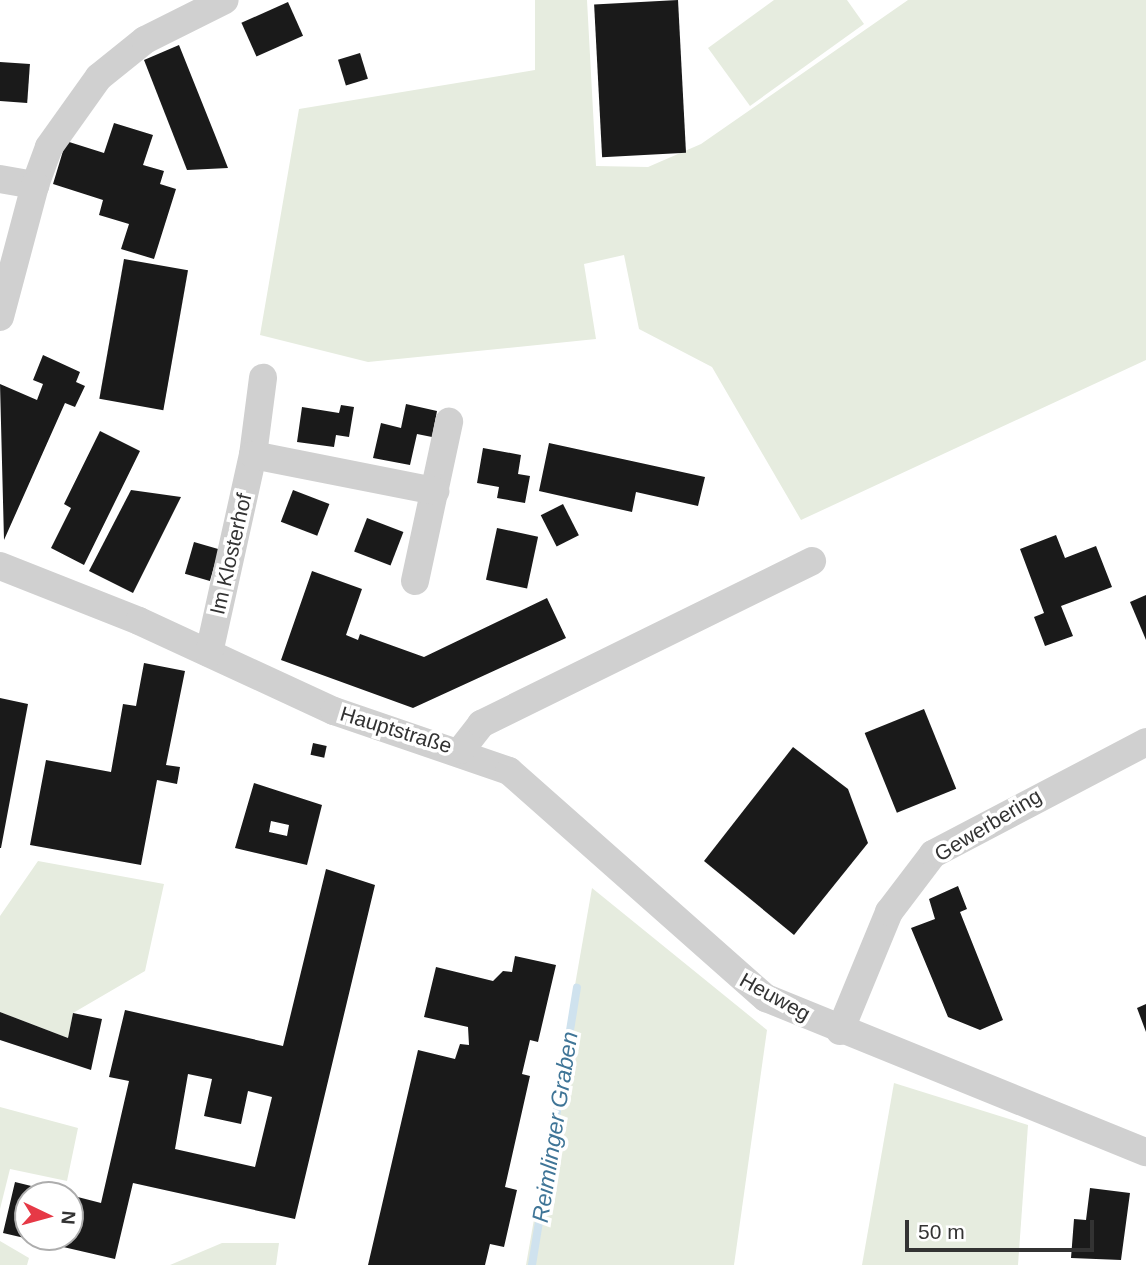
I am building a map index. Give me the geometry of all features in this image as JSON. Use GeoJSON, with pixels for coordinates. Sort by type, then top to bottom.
{"type":"FeatureCollection","features":[{"type":"Feature","properties":{"kind":"street"},"geometry":{"type":"LineString","coordinates":[[0,317],[35,185],[49,147],[99,76],[145,40],[225,0]]}},
{"type":"Feature","properties":{"kind":"street"},"geometry":{"type":"LineString","coordinates":[[0,178],[35,185]]}},
{"type":"Feature","properties":{"kind":"street","name":"Im Klosterhof"},"geometry":{"type":"LineString","coordinates":[[209,653],[253,455],[263,378]]}},
{"type":"Feature","properties":{"kind":"street"},"geometry":{"type":"LineString","coordinates":[[415,581],[449,422]]}},
{"type":"Feature","properties":{"kind":"street"},"geometry":{"type":"LineString","coordinates":[[253,455],[435,491]]}},
{"type":"Feature","properties":{"kind":"street","name":"Hauptstraße"},"geometry":{"type":"LineString","coordinates":[[0,566],[209,653],[334,711],[461,750],[481,724],[812,561]]}},
{"type":"Feature","properties":{"kind":"street","name":"Gewerbering"},"geometry":{"type":"LineString","coordinates":[[840,1031],[888,912],[933,854],[1146,742]]}},
{"type":"Feature","properties":{"kind":"street","name":"Heuweg"},"geometry":{"type":"LineString","coordinates":[[461,750],[530,786],[743,984],[840,1031],[1146,1153]]}},
{"type":"Feature","properties":{"kind":"shaded area"},"geometry":{"type":"Polygon","coordinates":[[[535,0],[587,0],[596,166],[648,167],[701,144],[908,0],[1146,0],[1146,360],[801,520],[712,367],[639,329],[624,255],[584,264],[596,339],[368,362],[260,335],[299,109],[535,70],[535,0]]]}},
{"type":"Feature","properties":{"kind":"shaded area"},"geometry":{"type":"Polygon","coordinates":[[[774,0],[847,0],[864,24],[750,106],[708,48],[774,0]]]}},
{"type":"Feature","properties":{"kind":"shaded area"},"geometry":{"type":"Polygon","coordinates":[[[38,861],[164,884],[145,971],[73,1013],[68,1038],[0,1012],[0,916],[38,861]]]}},
{"type":"Feature","properties":{"kind":"shaded area"},"geometry":{"type":"Polygon","coordinates":[[[592,888],[767,1030],[734,1265],[526,1265],[592,888]]]}},
{"type":"Feature","properties":{"kind":"shaded area"},"geometry":{"type":"Polygon","coordinates":[[[894,1083],[1028,1125],[1018,1265],[862,1265],[894,1083]]]}},
{"type":"Feature","properties":{"kind":"shaded area"},"geometry":{"type":"Polygon","coordinates":[[[0,1107],[78,1128],[67,1181],[10,1169],[0,1209],[0,1107]]]}},
{"type":"Feature","properties":{"kind":"shaded area"},"geometry":{"type":"Polygon","coordinates":[[[0,1241],[29,1258],[27,1265],[0,1265],[0,1241]]]}},
{"type":"Feature","properties":{"kind":"shaded area"},"geometry":{"type":"Polygon","coordinates":[[[222,1243],[279,1243],[276,1265],[170,1265],[222,1243]]]}},
{"type":"Feature","properties":{"kind":"building"},"geometry":{"type":"Polygon","coordinates":[[[678,0],[686,153],[602,157],[594,4],[678,0]]]}},
{"type":"Feature","properties":{"kind":"building"},"geometry":{"type":"Polygon","coordinates":[[[288,2],[303,36],[256,57],[241,23],[288,2]]]}},
{"type":"Feature","properties":{"kind":"building"},"geometry":{"type":"Polygon","coordinates":[[[179,45],[228,168],[187,170],[144,60],[179,45]]]}},
{"type":"Feature","properties":{"kind":"building"},"geometry":{"type":"Polygon","coordinates":[[[360,53],[368,79],[346,86],[338,60],[360,53]]]}},
{"type":"Feature","properties":{"kind":"building"},"geometry":{"type":"Polygon","coordinates":[[[0,62],[30,64],[27,103],[0,101],[0,62]]]}},
{"type":"Feature","properties":{"kind":"building"},"geometry":{"type":"Polygon","coordinates":[[[114,123],[153,135],[143,165],[164,171],[160,184],[176,189],[154,259],[121,249],[129,224],[99,215],[103,200],[53,184],[66,141],[104,153],[114,123]]]}},
{"type":"Feature","properties":{"kind":"building"},"geometry":{"type":"Polygon","coordinates":[[[124,259],[188,270],[163,410],[99,399],[124,259]]]}},
{"type":"Feature","properties":{"kind":"building"},"geometry":{"type":"Polygon","coordinates":[[[43,355],[80,372],[76,382],[85,386],[75,407],[65,403],[4,540],[0,384],[37,400],[43,384],[33,380],[43,355]]]}},
{"type":"Feature","properties":{"kind":"building"},"geometry":{"type":"Polygon","coordinates":[[[406,404],[437,411],[432,437],[417,434],[410,465],[373,458],[381,423],[401,428],[406,404]]]}},
{"type":"Feature","properties":{"kind":"building"},"geometry":{"type":"Polygon","coordinates":[[[341,405],[354,407],[349,437],[336,435],[334,447],[297,442],[302,407],[339,413],[341,405]]]}},
{"type":"Feature","properties":{"kind":"building"},"geometry":{"type":"Polygon","coordinates":[[[100,431],[140,451],[84,565],[51,548],[71,508],[64,504],[100,431]]]}},
{"type":"Feature","properties":{"kind":"building"},"geometry":{"type":"Polygon","coordinates":[[[549,443],[705,477],[698,506],[636,492],[632,512],[539,491],[549,443]]]}},
{"type":"Feature","properties":{"kind":"building"},"geometry":{"type":"Polygon","coordinates":[[[483,448],[521,455],[518,474],[530,476],[525,503],[497,498],[499,487],[477,483],[483,448]]]}},
{"type":"Feature","properties":{"kind":"building"},"geometry":{"type":"Polygon","coordinates":[[[131,490],[181,497],[133,593],[89,571],[131,490]]]}},
{"type":"Feature","properties":{"kind":"building"},"geometry":{"type":"Polygon","coordinates":[[[293,490],[329,504],[317,536],[281,522],[293,490]]]}},
{"type":"Feature","properties":{"kind":"building"},"geometry":{"type":"Polygon","coordinates":[[[563,504],[579,535],[557,547],[541,515],[563,504]]]}},
{"type":"Feature","properties":{"kind":"building"},"geometry":{"type":"Polygon","coordinates":[[[367,518],[403,532],[391,566],[354,552],[367,518]]]}},
{"type":"Feature","properties":{"kind":"building"},"geometry":{"type":"Polygon","coordinates":[[[497,528],[538,537],[527,589],[486,580],[497,528]]]}},
{"type":"Feature","properties":{"kind":"building"},"geometry":{"type":"Polygon","coordinates":[[[1056,535],[1065,558],[1096,546],[1112,587],[1061,606],[1073,636],[1045,646],[1034,617],[1044,613],[1020,549],[1056,535]]]}},
{"type":"Feature","properties":{"kind":"building"},"geometry":{"type":"Polygon","coordinates":[[[194,542],[219,549],[210,581],[185,574],[194,542]]]}},
{"type":"Feature","properties":{"kind":"building"},"geometry":{"type":"Polygon","coordinates":[[[312,571],[362,589],[346,635],[358,640],[360,634],[424,657],[547,598],[566,638],[413,708],[281,660],[312,571]]]}},
{"type":"Feature","properties":{"kind":"building"},"geometry":{"type":"Polygon","coordinates":[[[1146,595],[1146,640],[1130,602],[1146,595]]]}},
{"type":"Feature","properties":{"kind":"building"},"geometry":{"type":"Polygon","coordinates":[[[144,663],[185,671],[166,765],[180,767],[177,784],[157,780],[141,865],[30,845],[46,760],[111,772],[123,704],[136,706],[144,663]]]}},
{"type":"Feature","properties":{"kind":"building"},"geometry":{"type":"Polygon","coordinates":[[[0,698],[28,704],[1,848],[0,848],[0,698]]]}},
{"type":"Feature","properties":{"kind":"building"},"geometry":{"type":"Polygon","coordinates":[[[924,709],[956,789],[897,813],[865,733],[924,709]]]}},
{"type":"Feature","properties":{"kind":"building"},"geometry":{"type":"Polygon","coordinates":[[[313,743],[327,746],[324,758],[311,755],[313,743]]]}},
{"type":"Feature","properties":{"kind":"building"},"geometry":{"type":"Polygon","coordinates":[[[793,747],[848,789],[868,843],[794,935],[704,861],[793,747]]]}},
{"type":"Feature","properties":{"kind":"building"},"geometry":{"type":"Polygon","coordinates":[[[254,783],[322,805],[307,865],[235,848],[254,783]],[[271,821],[269,832],[287,836],[289,825],[271,821]]]}},
{"type":"Feature","properties":{"kind":"building"},"geometry":{"type":"Polygon","coordinates":[[[326,869],[375,885],[295,1219],[133,1183],[115,1259],[81,1251],[84,1251],[84,1199],[101,1203],[129,1081],[109,1077],[125,1010],[283,1046],[326,869]],[[188,1074],[175,1149],[255,1167],[272,1097],[248,1091],[241,1124],[204,1116],[212,1079],[188,1074]]]}},
{"type":"Feature","properties":{"kind":"building"},"geometry":{"type":"Polygon","coordinates":[[[958,886],[967,909],[960,912],[1003,1020],[980,1030],[948,1017],[911,928],[935,919],[929,899],[958,886]]]}},
{"type":"Feature","properties":{"kind":"building"},"geometry":{"type":"Polygon","coordinates":[[[515,956],[556,965],[538,1042],[530,1040],[522,1074],[530,1076],[505,1187],[517,1190],[504,1247],[490,1244],[485,1265],[368,1265],[418,1050],[455,1059],[460,1044],[469,1045],[468,1027],[424,1017],[436,967],[493,981],[503,971],[512,972],[515,956]]]}},
{"type":"Feature","properties":{"kind":"building"},"geometry":{"type":"Polygon","coordinates":[[[1146,1004],[1146,1032],[1137,1008],[1146,1004]]]}},
{"type":"Feature","properties":{"kind":"building"},"geometry":{"type":"Polygon","coordinates":[[[0,1012],[68,1038],[73,1013],[102,1019],[91,1070],[0,1040],[0,1012]]]}},
{"type":"Feature","properties":{"kind":"building"},"geometry":{"type":"Polygon","coordinates":[[[14,1186],[14,1236],[3,1233],[14,1186]]]}},
{"type":"Feature","properties":{"kind":"building"},"geometry":{"type":"Polygon","coordinates":[[[1090,1188],[1130,1193],[1121,1260],[1071,1258],[1074,1219],[1086,1220],[1090,1188]]]}},
{"type":"Feature","properties":{"kind":"waterway","name":"Reimlinger Graben"},"geometry":{"type":"LineString","coordinates":[[532,1265],[577,988]]}}]}
